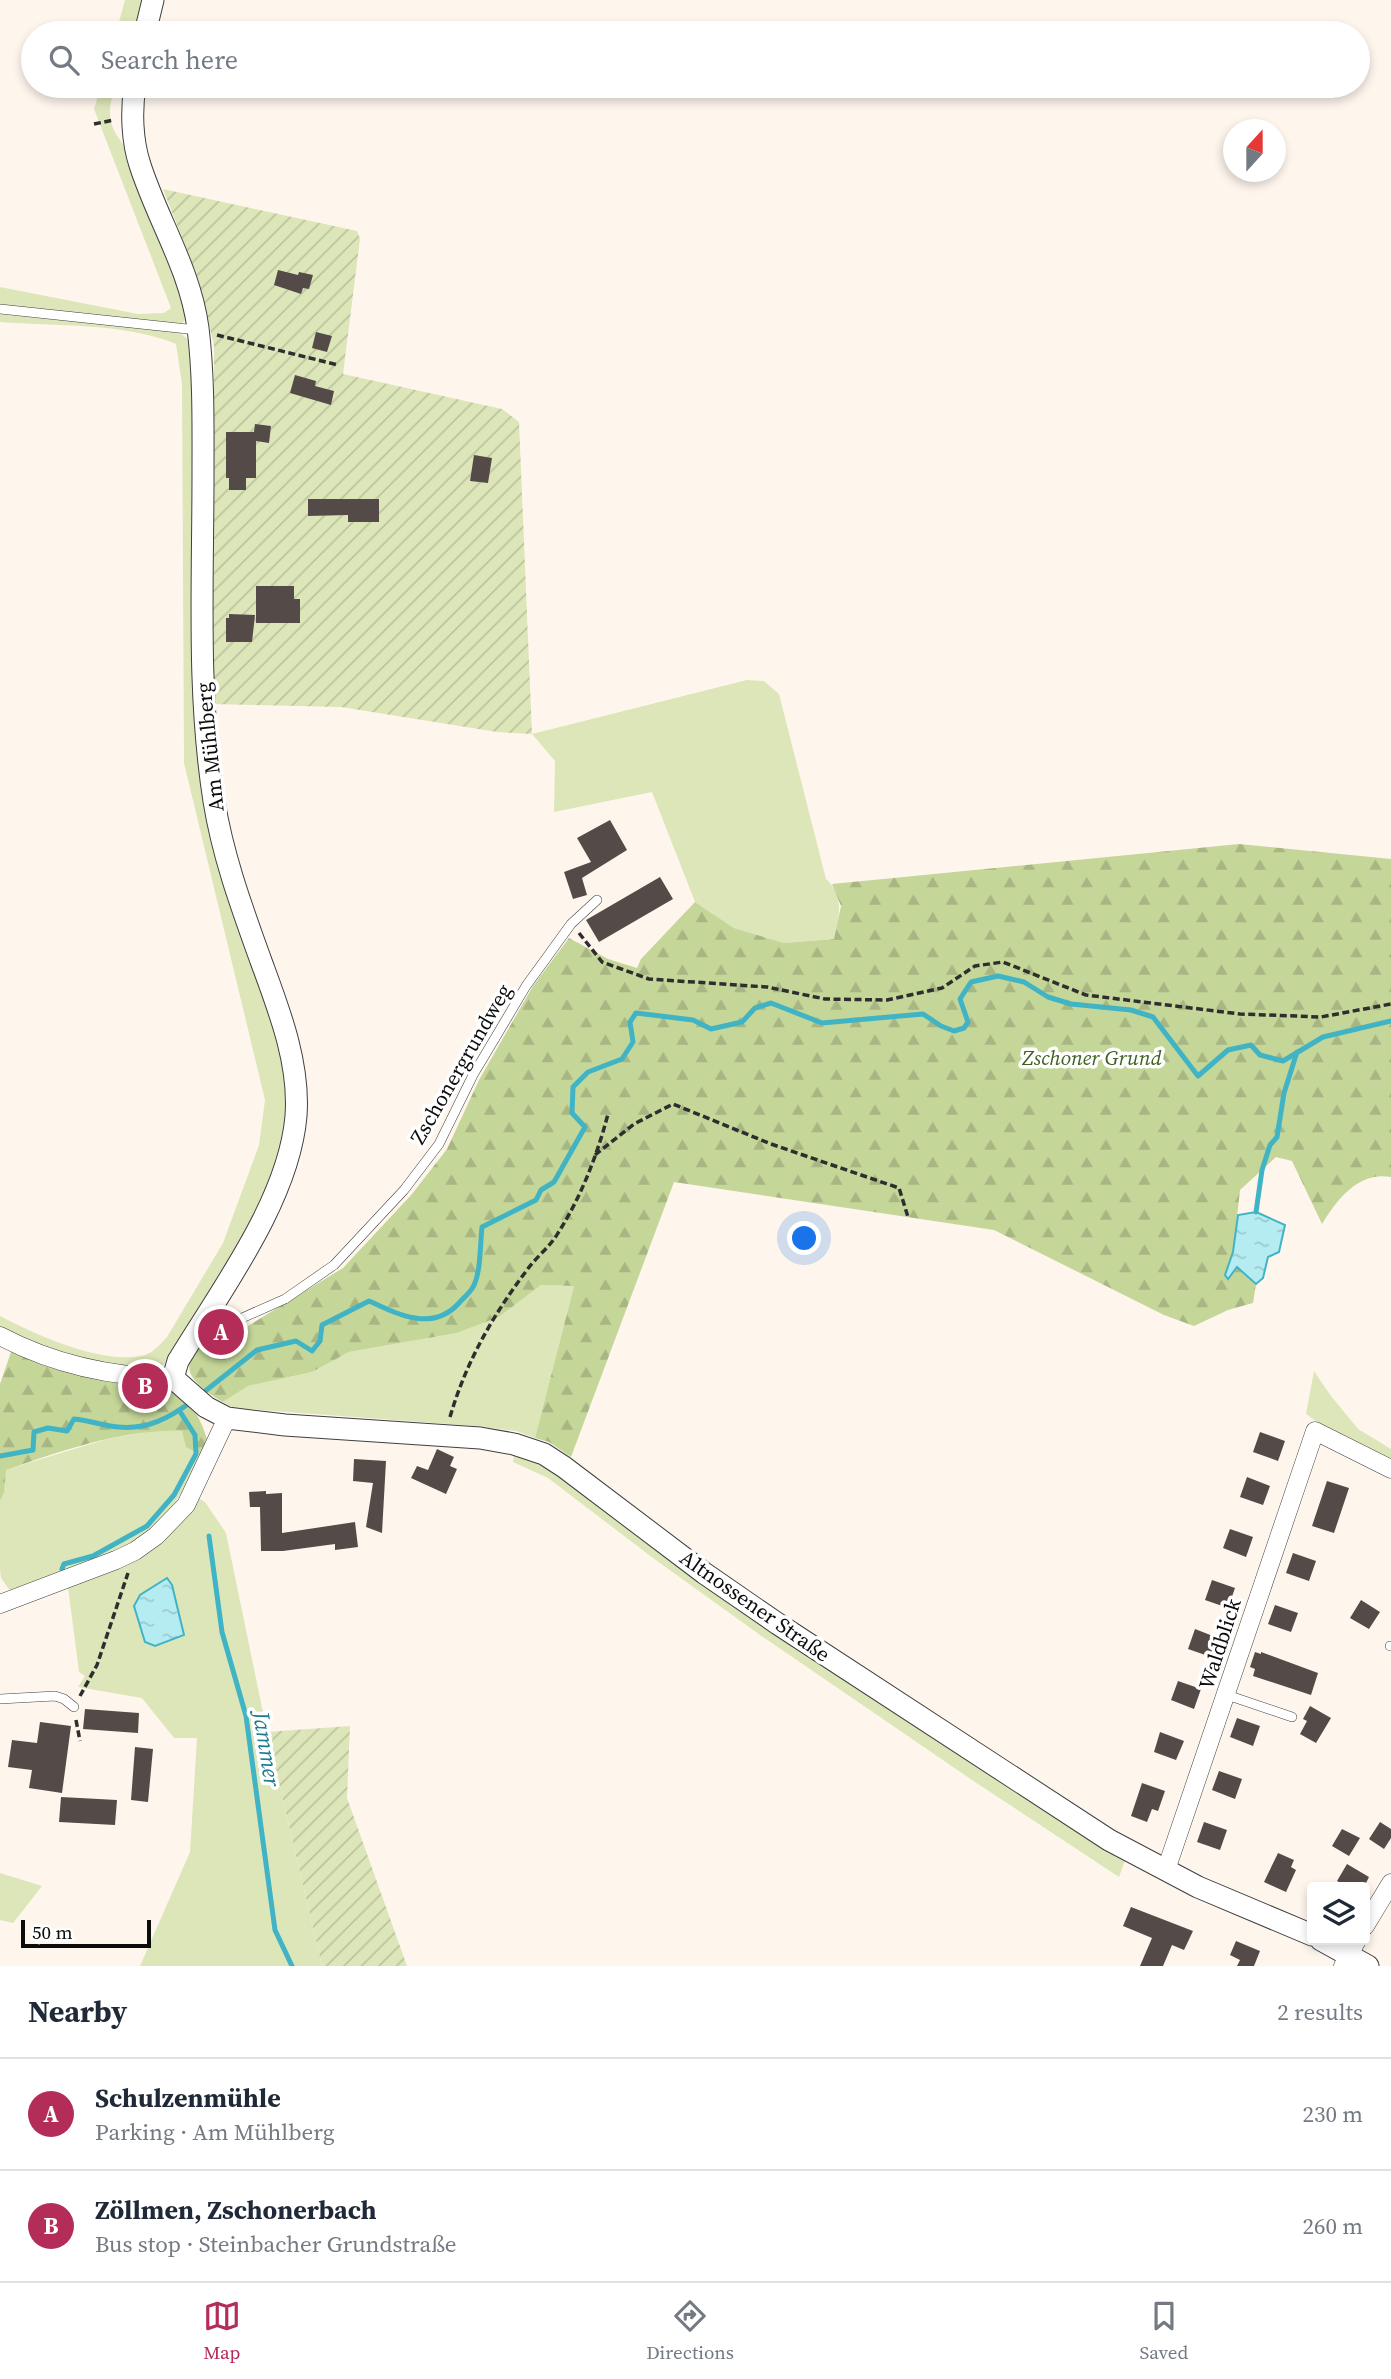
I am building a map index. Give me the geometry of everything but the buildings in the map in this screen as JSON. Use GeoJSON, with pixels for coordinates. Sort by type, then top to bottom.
{"type":"FeatureCollection","features":[{"type":"Feature","properties":{"kind":"street"},"geometry":{"type":"LineString","coordinates":[[148,21],[153,0]]}},
{"type":"Feature","properties":{"kind":"street","name":"Am Mühlberg"},"geometry":{"type":"LineString","coordinates":[[133,98],[139,163],[192,294],[198,330],[204,388],[202,706],[214,801],[233,883],[281,1018],[290,1053],[296,1114],[291,1148],[279,1185],[248,1247],[178,1361],[176,1382]]}},
{"type":"Feature","properties":{"kind":"street"},"geometry":{"type":"LineString","coordinates":[[0,1336],[73,1365],[176,1382]]}},
{"type":"Feature","properties":{"kind":"street","name":"Altnossener Straße"},"geometry":{"type":"LineString","coordinates":[[176,1382],[206,1408],[226,1418],[285,1425],[480,1438],[514,1444],[544,1454],[704,1573],[778,1624],[1098,1833],[1198,1886],[1307,1933]]}},
{"type":"Feature","properties":{"kind":"street"},"geometry":{"type":"LineString","coordinates":[[0,1604],[135,1552],[156,1536],[186,1505],[226,1418]]}},
{"type":"Feature","properties":{"kind":"street","name":"Waldblick"},"geometry":{"type":"LineString","coordinates":[[1166,1870],[1315,1431],[1391,1469]]}},
{"type":"Feature","properties":{"kind":"street"},"geometry":{"type":"LineString","coordinates":[[1370,1918],[1391,1883]]}},
{"type":"Feature","properties":{"kind":"street"},"geometry":{"type":"LineString","coordinates":[[1332,1945],[1368,1966]]}},
{"type":"Feature","properties":{"kind":"lane"},"geometry":{"type":"LineString","coordinates":[[0,309],[198,330]]}},
{"type":"Feature","properties":{"kind":"lane","name":"Zschonergrundweg"},"geometry":{"type":"LineString","coordinates":[[204,1318],[233,1322],[285,1299],[334,1265],[396,1199],[439,1144],[473,1075],[519,997],[571,924],[597,900]]}},
{"type":"Feature","properties":{"kind":"lane"},"geometry":{"type":"LineString","coordinates":[[1227,1695],[1292,1717]]}},
{"type":"Feature","properties":{"kind":"lane"},"geometry":{"type":"LineString","coordinates":[[0,1699],[55,1696],[74,1707]]}},
{"type":"Feature","properties":{"kind":"path"},"geometry":{"type":"LineString","coordinates":[[198,330],[338,365]]}},
{"type":"Feature","properties":{"kind":"path"},"geometry":{"type":"LineString","coordinates":[[571,924],[602,962],[649,979],[767,987],[825,999],[887,1000],[942,988],[975,966],[1003,962],[1086,995],[1227,1013],[1321,1017],[1391,1004]]}},
{"type":"Feature","properties":{"kind":"path"},"geometry":{"type":"LineString","coordinates":[[595,1155],[634,1124],[673,1104],[771,1144],[899,1188],[908,1217]]}},
{"type":"Feature","properties":{"kind":"path"},"geometry":{"type":"LineString","coordinates":[[445,1436],[461,1381],[484,1334],[528,1268],[558,1235],[585,1182],[608,1115]]}},
{"type":"Feature","properties":{"kind":"path"},"geometry":{"type":"LineString","coordinates":[[80,1741],[74,1707],[97,1665],[135,1552]]}},
{"type":"Feature","properties":{"kind":"green space"},"geometry":{"type":"Polygon","coordinates":[[[125,0],[145,0],[140,21],[119,21],[125,0]]]}},
{"type":"Feature","properties":{"kind":"green space"},"geometry":{"type":"Polygon","coordinates":[[[97,98],[112,98],[110,120],[118,138],[128,150],[172,255],[188,318],[182,323],[0,305],[0,287],[138,314],[164,313],[171,308],[94,109],[97,98]]]}},
{"type":"Feature","properties":{"kind":"green space"},"geometry":{"type":"Polygon","coordinates":[[[163,189],[357,231],[360,239],[343,374],[502,409],[519,422],[532,734],[497,732],[341,707],[209,704],[214,345],[198,279],[163,189]]]}},
{"type":"Feature","properties":{"kind":"green space"},"geometry":{"type":"Polygon","coordinates":[[[0,314],[179,332],[192,343],[194,709],[200,759],[281,1053],[288,1096],[280,1165],[240,1243],[166,1361],[159,1368],[146,1370],[104,1364],[32,1341],[0,1327],[0,1316],[50,1339],[88,1352],[125,1357],[141,1356],[152,1351],[167,1337],[223,1243],[259,1145],[265,1100],[184,763],[182,384],[176,344],[135,332],[113,329],[0,322],[0,314]]]}},
{"type":"Feature","properties":{"kind":"green space"},"geometry":{"type":"Polygon","coordinates":[[[747,680],[764,681],[779,694],[826,879],[836,892],[838,900],[839,915],[834,939],[784,943],[734,928],[695,902],[652,792],[554,812],[555,761],[532,734],[747,680]]]}},
{"type":"Feature","properties":{"kind":"green space","name":"Zschoner Grund"},"geometry":{"type":"Polygon","coordinates":[[[1239,844],[1391,859],[1391,1177],[1368,1178],[1350,1189],[1322,1224],[1292,1161],[1276,1157],[1240,1190],[1233,1252],[1225,1275],[1236,1266],[1256,1284],[1253,1303],[1228,1310],[1194,1326],[1164,1315],[994,1230],[674,1182],[571,1457],[549,1442],[535,1438],[574,1286],[541,1285],[499,1317],[457,1333],[349,1352],[312,1372],[248,1386],[223,1402],[204,1389],[192,1376],[189,1365],[196,1344],[226,1352],[238,1332],[343,1268],[412,1194],[447,1149],[479,1080],[533,986],[569,938],[608,959],[637,968],[641,959],[695,902],[734,928],[784,943],[834,939],[841,906],[832,884],[1239,844]]]}},
{"type":"Feature","properties":{"kind":"green space"},"geometry":{"type":"Polygon","coordinates":[[[541,1285],[574,1286],[535,1438],[516,1431],[475,1426],[233,1408],[223,1402],[248,1386],[312,1372],[349,1352],[457,1333],[499,1317],[541,1285]]]}},
{"type":"Feature","properties":{"kind":"green space"},"geometry":{"type":"Polygon","coordinates":[[[12,1349],[166,1386],[188,1404],[201,1423],[208,1442],[202,1455],[186,1447],[182,1431],[115,1437],[6,1470],[4,1493],[0,1501],[0,1384],[12,1349]]]}},
{"type":"Feature","properties":{"kind":"green space"},"geometry":{"type":"Polygon","coordinates":[[[1314,1371],[1358,1429],[1391,1449],[1391,1464],[1336,1435],[1306,1414],[1314,1371]]]}},
{"type":"Feature","properties":{"kind":"green space"},"geometry":{"type":"Polygon","coordinates":[[[156,1430],[182,1431],[202,1455],[179,1496],[159,1523],[135,1541],[101,1559],[11,1592],[1,1578],[0,1569],[0,1501],[4,1493],[5,1470],[107,1439],[156,1430]]]}},
{"type":"Feature","properties":{"kind":"green space"},"geometry":{"type":"Polygon","coordinates":[[[514,1453],[535,1458],[1126,1858],[1119,1877],[760,1635],[548,1478],[513,1462],[514,1453]]]}},
{"type":"Feature","properties":{"kind":"green space"},"geometry":{"type":"Polygon","coordinates":[[[198,1498],[205,1502],[226,1533],[267,1732],[322,1966],[140,1966],[190,1852],[197,1738],[174,1738],[142,1698],[78,1687],[85,1676],[79,1672],[68,1587],[198,1498]]]}},
{"type":"Feature","properties":{"kind":"green space"},"geometry":{"type":"Polygon","coordinates":[[[350,1726],[347,1798],[407,1966],[322,1966],[267,1732],[350,1726]]]}},
{"type":"Feature","properties":{"kind":"green space"},"geometry":{"type":"Polygon","coordinates":[[[0,1873],[42,1886],[13,1923],[0,1920],[0,1873]]]}},
{"type":"Feature","properties":{"kind":"water"},"geometry":{"type":"Polygon","coordinates":[[[1256,1212],[1285,1225],[1279,1252],[1268,1257],[1263,1278],[1256,1284],[1237,1267],[1228,1279],[1225,1275],[1233,1252],[1238,1215],[1256,1212]]]}},
{"type":"Feature","properties":{"kind":"water"},"geometry":{"type":"Polygon","coordinates":[[[167,1578],[172,1585],[184,1635],[155,1646],[145,1642],[134,1606],[140,1595],[167,1578]]]}},
{"type":"Feature","properties":{"kind":"waterway"},"geometry":{"type":"LineString","coordinates":[[199,1396],[257,1350],[296,1341],[312,1351],[320,1341],[322,1325],[369,1301],[416,1318],[427,1319],[449,1312],[476,1281],[482,1227],[536,1200],[541,1190],[554,1182],[585,1127],[572,1113],[573,1087],[588,1072],[622,1059],[633,1042],[630,1022],[636,1013],[693,1020],[711,1029],[742,1022],[755,1008],[771,1003],[822,1023],[923,1014],[954,1031],[964,1028],[968,1022],[960,999],[971,982],[998,976],[1024,982],[1048,997],[1071,1004],[1131,1010],[1153,1017],[1198,1076],[1228,1050],[1251,1045],[1260,1055],[1283,1061],[1323,1037],[1391,1021]]}},
{"type":"Feature","properties":{"kind":"waterway"},"geometry":{"type":"LineString","coordinates":[[1256,1212],[1262,1170],[1270,1145],[1277,1137],[1284,1093],[1297,1052]]}},
{"type":"Feature","properties":{"kind":"waterway"},"geometry":{"type":"LineString","coordinates":[[0,1456],[33,1450],[34,1432],[48,1428],[67,1431],[74,1419],[112,1426],[139,1427],[166,1418],[191,1402]]}},
{"type":"Feature","properties":{"kind":"waterway"},"geometry":{"type":"LineString","coordinates":[[62,1569],[64,1564],[93,1556],[147,1526],[174,1495],[196,1454],[195,1435],[179,1410]]}},
{"type":"Feature","properties":{"kind":"waterway","name":"Jammer"},"geometry":{"type":"LineString","coordinates":[[209,1536],[222,1632],[246,1716],[275,1930],[292,1966]]}},
{"type":"Feature","properties":{"kind":"place","name":"Schulzenmühle"},"geometry":{"type":"Point","coordinates":[221,1332]}},
{"type":"Feature","properties":{"kind":"place","name":"Zöllmen, Zschonerbach"},"geometry":{"type":"Point","coordinates":[145,1386]}}]}
